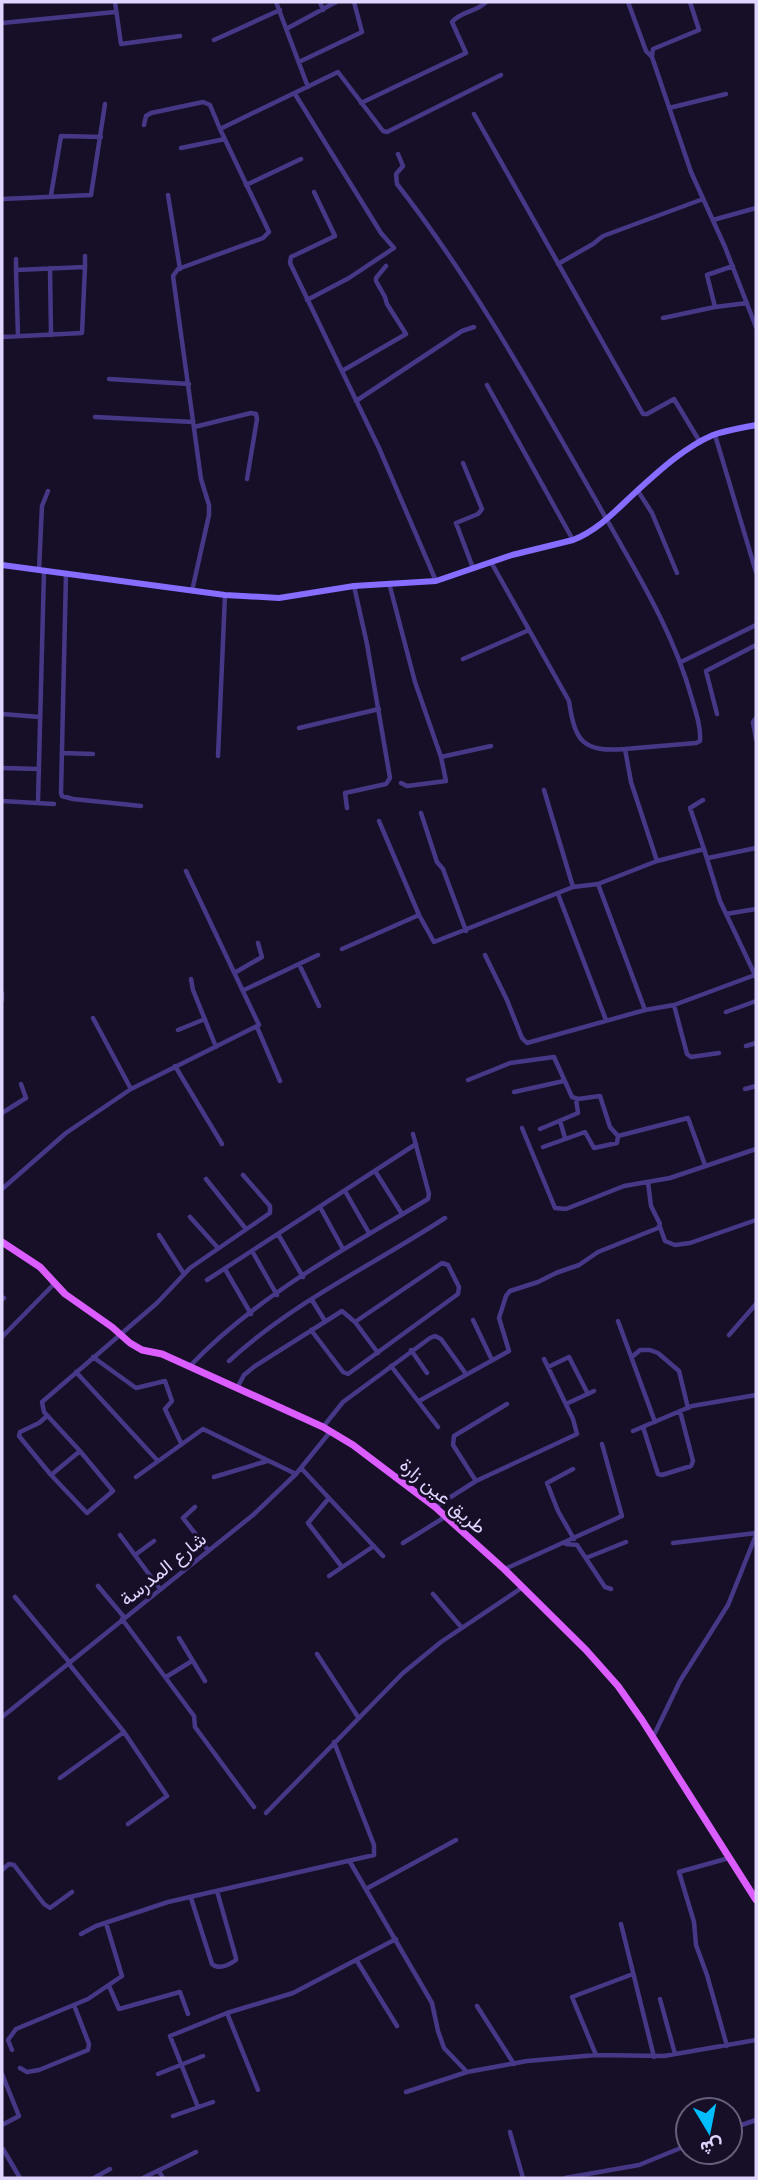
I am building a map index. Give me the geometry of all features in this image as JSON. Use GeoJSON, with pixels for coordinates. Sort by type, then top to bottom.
{"type":"FeatureCollection","features":[{"type":"Feature","properties":{"kind":"main road"},"geometry":{"type":"LineString","coordinates":[[2,565],[225,595],[279,598],[389,582],[436,581],[490,561],[586,535],[699,442],[715,435],[756,425]]}},
{"type":"Feature","properties":{"kind":"main road","name":"طريق عين زارة"},"geometry":{"type":"LineString","coordinates":[[2,1242],[40,1267],[65,1294],[142,1350],[162,1353],[327,1429],[368,1454],[435,1507],[523,1587],[604,1669],[631,1703],[756,1900]]}},
{"type":"Feature","properties":{"kind":"street"},"geometry":{"type":"LineString","coordinates":[[115,2],[122,44],[180,36]]}},
{"type":"Feature","properties":{"kind":"street"},"geometry":{"type":"LineString","coordinates":[[276,2],[308,87]]}},
{"type":"Feature","properties":{"kind":"street"},"geometry":{"type":"LineString","coordinates":[[320,2],[323,10]]}},
{"type":"Feature","properties":{"kind":"street"},"geometry":{"type":"LineString","coordinates":[[288,28],[337,2]]}},
{"type":"Feature","properties":{"kind":"street"},"geometry":{"type":"LineString","coordinates":[[299,62],[362,33],[354,2]]}},
{"type":"Feature","properties":{"kind":"street"},"geometry":{"type":"LineString","coordinates":[[361,103],[466,53],[452,22],[462,13],[479,8],[485,2]]}},
{"type":"Feature","properties":{"kind":"street"},"geometry":{"type":"LineString","coordinates":[[628,2],[646,51],[652,57]]}},
{"type":"Feature","properties":{"kind":"street"},"geometry":{"type":"LineString","coordinates":[[690,2],[699,30],[653,49],[652,57],[691,172],[747,303],[754,313],[756,327]]}},
{"type":"Feature","properties":{"kind":"street"},"geometry":{"type":"LineString","coordinates":[[214,40],[280,10]]}},
{"type":"Feature","properties":{"kind":"street"},"geometry":{"type":"LineString","coordinates":[[2,23],[116,12]]}},
{"type":"Feature","properties":{"kind":"street"},"geometry":{"type":"LineString","coordinates":[[220,129],[338,72],[383,131],[387,132],[501,75]]}},
{"type":"Feature","properties":{"kind":"street"},"geometry":{"type":"LineString","coordinates":[[295,94],[394,248],[349,278],[307,300]]}},
{"type":"Feature","properties":{"kind":"street"},"geometry":{"type":"LineString","coordinates":[[669,107],[726,94]]}},
{"type":"Feature","properties":{"kind":"street"},"geometry":{"type":"LineString","coordinates":[[144,125],[146,116],[151,113],[203,102],[210,105],[269,232],[180,269],[173,276],[201,479],[209,505],[192,591]]}},
{"type":"Feature","properties":{"kind":"street"},"geometry":{"type":"LineString","coordinates":[[2,199],[90,195],[105,104]]}},
{"type":"Feature","properties":{"kind":"street"},"geometry":{"type":"LineString","coordinates":[[474,114],[643,414],[674,400],[699,442]]}},
{"type":"Feature","properties":{"kind":"street"},"geometry":{"type":"LineString","coordinates":[[51,195],[61,136],[101,136]]}},
{"type":"Feature","properties":{"kind":"street"},"geometry":{"type":"LineString","coordinates":[[181,148],[225,139]]}},
{"type":"Feature","properties":{"kind":"street"},"geometry":{"type":"LineString","coordinates":[[398,154],[403,166],[396,174],[397,184],[436,234],[505,340],[659,613],[681,662],[698,720],[701,741],[625,749],[594,749],[582,740],[570,716],[569,701],[490,561]]}},
{"type":"Feature","properties":{"kind":"street"},"geometry":{"type":"LineString","coordinates":[[246,185],[301,159]]}},
{"type":"Feature","properties":{"kind":"street"},"geometry":{"type":"LineString","coordinates":[[314,192],[335,236],[290,259],[436,581]]}},
{"type":"Feature","properties":{"kind":"street"},"geometry":{"type":"LineString","coordinates":[[168,195],[180,269]]}},
{"type":"Feature","properties":{"kind":"street"},"geometry":{"type":"LineString","coordinates":[[558,264],[603,236],[703,199]]}},
{"type":"Feature","properties":{"kind":"street"},"geometry":{"type":"LineString","coordinates":[[713,220],[756,208]]}},
{"type":"Feature","properties":{"kind":"street"},"geometry":{"type":"LineString","coordinates":[[2,337],[82,333],[85,256]]}},
{"type":"Feature","properties":{"kind":"street"},"geometry":{"type":"LineString","coordinates":[[16,259],[18,336]]}},
{"type":"Feature","properties":{"kind":"street"},"geometry":{"type":"LineString","coordinates":[[342,371],[406,334],[376,281],[386,266]]}},
{"type":"Feature","properties":{"kind":"street"},"geometry":{"type":"LineString","coordinates":[[715,307],[707,275],[733,266]]}},
{"type":"Feature","properties":{"kind":"street"},"geometry":{"type":"LineString","coordinates":[[16,270],[85,267]]}},
{"type":"Feature","properties":{"kind":"street"},"geometry":{"type":"LineString","coordinates":[[50,268],[51,335]]}},
{"type":"Feature","properties":{"kind":"street"},"geometry":{"type":"LineString","coordinates":[[663,318],[747,303]]}},
{"type":"Feature","properties":{"kind":"street"},"geometry":{"type":"LineString","coordinates":[[356,401],[461,331],[474,327]]}},
{"type":"Feature","properties":{"kind":"street"},"geometry":{"type":"LineString","coordinates":[[109,379],[189,384]]}},
{"type":"Feature","properties":{"kind":"street"},"geometry":{"type":"LineString","coordinates":[[487,385],[573,540]]}},
{"type":"Feature","properties":{"kind":"street"},"geometry":{"type":"LineString","coordinates":[[95,417],[194,425],[256,414],[247,479]]}},
{"type":"Feature","properties":{"kind":"street"},"geometry":{"type":"LineString","coordinates":[[715,435],[754,552],[756,572]]}},
{"type":"Feature","properties":{"kind":"street"},"geometry":{"type":"LineString","coordinates":[[463,463],[481,505],[478,514],[456,523],[473,568]]}},
{"type":"Feature","properties":{"kind":"street"},"geometry":{"type":"LineString","coordinates":[[38,802],[42,506],[48,491]]}},
{"type":"Feature","properties":{"kind":"street"},"geometry":{"type":"LineString","coordinates":[[638,491],[652,513],[677,573]]}},
{"type":"Feature","properties":{"kind":"street"},"geometry":{"type":"LineString","coordinates":[[66,574],[60,790],[62,796],[72,799],[141,806]]}},
{"type":"Feature","properties":{"kind":"street"},"geometry":{"type":"LineString","coordinates":[[389,582],[415,681],[441,757],[446,781],[407,786],[401,783]]}},
{"type":"Feature","properties":{"kind":"street"},"geometry":{"type":"LineString","coordinates":[[347,808],[345,793],[388,782],[390,774],[354,586]]}},
{"type":"Feature","properties":{"kind":"street"},"geometry":{"type":"LineString","coordinates":[[218,756],[225,595]]}},
{"type":"Feature","properties":{"kind":"street"},"geometry":{"type":"LineString","coordinates":[[681,662],[756,625]]}},
{"type":"Feature","properties":{"kind":"street"},"geometry":{"type":"LineString","coordinates":[[463,659],[529,630]]}},
{"type":"Feature","properties":{"kind":"street"},"geometry":{"type":"LineString","coordinates":[[717,714],[706,671],[756,645]]}},
{"type":"Feature","properties":{"kind":"street"},"geometry":{"type":"LineString","coordinates":[[299,728],[379,709]]}},
{"type":"Feature","properties":{"kind":"street"},"geometry":{"type":"LineString","coordinates":[[2,714],[40,717]]}},
{"type":"Feature","properties":{"kind":"street"},"geometry":{"type":"LineString","coordinates":[[756,718],[752,722],[756,739]]}},
{"type":"Feature","properties":{"kind":"street"},"geometry":{"type":"LineString","coordinates":[[441,757],[491,746]]}},
{"type":"Feature","properties":{"kind":"street"},"geometry":{"type":"LineString","coordinates":[[625,749],[631,782],[657,861]]}},
{"type":"Feature","properties":{"kind":"street"},"geometry":{"type":"LineString","coordinates":[[62,753],[93,754]]}},
{"type":"Feature","properties":{"kind":"street"},"geometry":{"type":"LineString","coordinates":[[2,768],[39,769]]}},
{"type":"Feature","properties":{"kind":"street"},"geometry":{"type":"LineString","coordinates":[[544,790],[573,887]]}},
{"type":"Feature","properties":{"kind":"street"},"geometry":{"type":"LineString","coordinates":[[485,955],[522,1038],[527,1043],[606,1020],[674,1005],[755,976],[754,965],[715,889],[708,858],[690,808],[703,800]]}},
{"type":"Feature","properties":{"kind":"street"},"geometry":{"type":"LineString","coordinates":[[2,801],[54,804]]}},
{"type":"Feature","properties":{"kind":"street"},"geometry":{"type":"LineString","coordinates":[[421,813],[437,862],[443,869],[466,931]]}},
{"type":"Feature","properties":{"kind":"street"},"geometry":{"type":"LineString","coordinates":[[379,821],[432,941],[466,931],[573,887],[598,884],[657,861],[704,849]]}},
{"type":"Feature","properties":{"kind":"street"},"geometry":{"type":"LineString","coordinates":[[708,858],[756,848]]}},
{"type":"Feature","properties":{"kind":"street"},"geometry":{"type":"LineString","coordinates":[[186,871],[258,1020],[257,1027],[280,1081]]}},
{"type":"Feature","properties":{"kind":"street"},"geometry":{"type":"LineString","coordinates":[[598,884],[645,1010]]}},
{"type":"Feature","properties":{"kind":"street"},"geometry":{"type":"LineString","coordinates":[[558,894],[606,1020]]}},
{"type":"Feature","properties":{"kind":"street"},"geometry":{"type":"LineString","coordinates":[[726,914],[756,909]]}},
{"type":"Feature","properties":{"kind":"street"},"geometry":{"type":"LineString","coordinates":[[342,949],[419,915]]}},
{"type":"Feature","properties":{"kind":"street"},"geometry":{"type":"LineString","coordinates":[[236,972],[262,957],[258,943]]}},
{"type":"Feature","properties":{"kind":"street"},"geometry":{"type":"LineString","coordinates":[[244,990],[318,955]]}},
{"type":"Feature","properties":{"kind":"street"},"geometry":{"type":"LineString","coordinates":[[299,964],[319,1006]]}},
{"type":"Feature","properties":{"kind":"street"},"geometry":{"type":"LineString","coordinates":[[191,979],[216,1047]]}},
{"type":"Feature","properties":{"kind":"street"},"geometry":{"type":"LineString","coordinates":[[2,993],[2,1000]]}},
{"type":"Feature","properties":{"kind":"street"},"geometry":{"type":"LineString","coordinates":[[726,1012],[756,1001]]}},
{"type":"Feature","properties":{"kind":"street"},"geometry":{"type":"LineString","coordinates":[[674,1005],[687,1054],[691,1057],[719,1053]]}},
{"type":"Feature","properties":{"kind":"street"},"geometry":{"type":"LineString","coordinates":[[93,1018],[131,1089]]}},
{"type":"Feature","properties":{"kind":"street"},"geometry":{"type":"LineString","coordinates":[[178,1030],[205,1019]]}},
{"type":"Feature","properties":{"kind":"street"},"geometry":{"type":"LineString","coordinates":[[2,1189],[66,1133],[131,1089],[257,1027]]}},
{"type":"Feature","properties":{"kind":"street"},"geometry":{"type":"LineString","coordinates":[[746,1046],[756,1043]]}},
{"type":"Feature","properties":{"kind":"street"},"geometry":{"type":"LineString","coordinates":[[468,1080],[510,1063],[551,1056],[557,1061],[572,1097],[576,1099],[600,1096],[610,1127],[618,1136],[617,1143],[594,1149],[586,1132],[543,1147]]}},
{"type":"Feature","properties":{"kind":"street"},"geometry":{"type":"LineString","coordinates":[[175,1066],[222,1144]]}},
{"type":"Feature","properties":{"kind":"street"},"geometry":{"type":"LineString","coordinates":[[514,1092],[564,1081]]}},
{"type":"Feature","properties":{"kind":"street"},"geometry":{"type":"LineString","coordinates":[[2,1113],[26,1098],[21,1084]]}},
{"type":"Feature","properties":{"kind":"street"},"geometry":{"type":"LineString","coordinates":[[745,1089],[756,1086]]}},
{"type":"Feature","properties":{"kind":"street"},"geometry":{"type":"LineString","coordinates":[[540,1129],[578,1113],[576,1099]]}},
{"type":"Feature","properties":{"kind":"street"},"geometry":{"type":"LineString","coordinates":[[618,1136],[688,1118],[705,1165]]}},
{"type":"Feature","properties":{"kind":"street"},"geometry":{"type":"LineString","coordinates":[[559,1121],[565,1138]]}},
{"type":"Feature","properties":{"kind":"street"},"geometry":{"type":"LineString","coordinates":[[522,1128],[558,1210],[624,1186],[670,1178],[756,1149]]}},
{"type":"Feature","properties":{"kind":"street"},"geometry":{"type":"LineString","coordinates":[[189,1367],[251,1314],[303,1276],[429,1197],[413,1134]]}},
{"type":"Feature","properties":{"kind":"street"},"geometry":{"type":"LineString","coordinates":[[207,1280],[416,1144]]}},
{"type":"Feature","properties":{"kind":"street"},"geometry":{"type":"LineString","coordinates":[[375,1171],[402,1214]]}},
{"type":"Feature","properties":{"kind":"street"},"geometry":{"type":"LineString","coordinates":[[47,1416],[20,1432],[19,1436],[87,1513],[114,1491],[47,1416],[42,1402],[163,1297],[184,1274],[270,1213],[271,1209],[243,1175]]}},
{"type":"Feature","properties":{"kind":"street"},"geometry":{"type":"LineString","coordinates":[[206,1179],[246,1229]]}},
{"type":"Feature","properties":{"kind":"street"},"geometry":{"type":"LineString","coordinates":[[648,1182],[651,1206],[665,1241],[675,1245],[690,1243],[756,1220]]}},
{"type":"Feature","properties":{"kind":"street"},"geometry":{"type":"LineString","coordinates":[[345,1191],[369,1233]]}},
{"type":"Feature","properties":{"kind":"street"},"geometry":{"type":"LineString","coordinates":[[320,1207],[343,1249]]}},
{"type":"Feature","properties":{"kind":"street"},"geometry":{"type":"LineString","coordinates":[[190,1217],[218,1248]]}},
{"type":"Feature","properties":{"kind":"street"},"geometry":{"type":"LineString","coordinates":[[229,1361],[260,1334],[336,1282],[401,1247],[445,1218]]}},
{"type":"Feature","properties":{"kind":"street"},"geometry":{"type":"LineString","coordinates":[[419,1401],[510,1350],[499,1318],[510,1291],[579,1265],[598,1252],[660,1227]]}},
{"type":"Feature","properties":{"kind":"street"},"geometry":{"type":"LineString","coordinates":[[278,1234],[303,1276]]}},
{"type":"Feature","properties":{"kind":"street"},"geometry":{"type":"LineString","coordinates":[[159,1235],[184,1274]]}},
{"type":"Feature","properties":{"kind":"street"},"geometry":{"type":"LineString","coordinates":[[252,1251],[277,1295]]}},
{"type":"Feature","properties":{"kind":"street"},"geometry":{"type":"LineString","coordinates":[[311,1330],[345,1374],[458,1294],[459,1287],[448,1265],[442,1263],[355,1322]]}},
{"type":"Feature","properties":{"kind":"street"},"geometry":{"type":"LineString","coordinates":[[225,1269],[251,1314]]}},
{"type":"Feature","properties":{"kind":"street"},"geometry":{"type":"LineString","coordinates":[[2,1337],[55,1283]]}},
{"type":"Feature","properties":{"kind":"street"},"geometry":{"type":"LineString","coordinates":[[312,1300],[325,1321]]}},
{"type":"Feature","properties":{"kind":"street"},"geometry":{"type":"LineString","coordinates":[[729,1335],[756,1304]]}},
{"type":"Feature","properties":{"kind":"street"},"geometry":{"type":"LineString","coordinates":[[237,1389],[249,1370],[342,1311],[355,1322],[378,1353]]}},
{"type":"Feature","properties":{"kind":"street"},"geometry":{"type":"LineString","coordinates":[[473,1320],[492,1360]]}},
{"type":"Feature","properties":{"kind":"street"},"geometry":{"type":"LineString","coordinates":[[618,1321],[655,1422]]}},
{"type":"Feature","properties":{"kind":"street"},"geometry":{"type":"LineString","coordinates":[[427,1373],[411,1350],[430,1338],[438,1337],[466,1374]]}},
{"type":"Feature","properties":{"kind":"street","name":"شارع المدرسة"},"geometry":{"type":"LineString","coordinates":[[2,1717],[253,1515],[301,1468],[343,1402],[411,1350]]}},
{"type":"Feature","properties":{"kind":"street"},"geometry":{"type":"LineString","coordinates":[[632,1357],[639,1350],[655,1351],[679,1371],[688,1408]]}},
{"type":"Feature","properties":{"kind":"street"},"geometry":{"type":"LineString","coordinates":[[93,1357],[136,1388],[165,1381],[172,1401],[164,1409],[181,1443]]}},
{"type":"Feature","properties":{"kind":"street"},"geometry":{"type":"LineString","coordinates":[[548,1367],[569,1357],[591,1392],[566,1405]]}},
{"type":"Feature","properties":{"kind":"street"},"geometry":{"type":"LineString","coordinates":[[435,1507],[476,1481],[577,1434],[544,1359]]}},
{"type":"Feature","properties":{"kind":"street"},"geometry":{"type":"LineString","coordinates":[[391,1366],[438,1427]]}},
{"type":"Feature","properties":{"kind":"street"},"geometry":{"type":"LineString","coordinates":[[76,1372],[157,1460]]}},
{"type":"Feature","properties":{"kind":"street"},"geometry":{"type":"LineString","coordinates":[[633,1431],[688,1408],[756,1395]]}},
{"type":"Feature","properties":{"kind":"street"},"geometry":{"type":"LineString","coordinates":[[476,1481],[453,1446],[454,1436],[507,1404]]}},
{"type":"Feature","properties":{"kind":"street"},"geometry":{"type":"LineString","coordinates":[[643,1427],[658,1474],[691,1466],[693,1464],[680,1411]]}},
{"type":"Feature","properties":{"kind":"street"},"geometry":{"type":"LineString","coordinates":[[136,1476],[203,1429],[296,1474]]}},
{"type":"Feature","properties":{"kind":"street"},"geometry":{"type":"LineString","coordinates":[[504,1569],[622,1516],[602,1444]]}},
{"type":"Feature","properties":{"kind":"street"},"geometry":{"type":"LineString","coordinates":[[51,1475],[80,1451]]}},
{"type":"Feature","properties":{"kind":"street"},"geometry":{"type":"LineString","coordinates":[[214,1476],[267,1460]]}},
{"type":"Feature","properties":{"kind":"street"},"geometry":{"type":"LineString","coordinates":[[301,1468],[383,1556]]}},
{"type":"Feature","properties":{"kind":"street"},"geometry":{"type":"LineString","coordinates":[[573,1469],[548,1481],[547,1486],[574,1539]]}},
{"type":"Feature","properties":{"kind":"street"},"geometry":{"type":"LineString","coordinates":[[329,1498],[308,1523],[342,1567]]}},
{"type":"Feature","properties":{"kind":"street"},"geometry":{"type":"LineString","coordinates":[[195,1507],[183,1518],[208,1550]]}},
{"type":"Feature","properties":{"kind":"street"},"geometry":{"type":"LineString","coordinates":[[403,1544],[445,1517]]}},
{"type":"Feature","properties":{"kind":"street"},"geometry":{"type":"LineString","coordinates":[[653,1737],[680,1681],[728,1605],[756,1534],[673,1543]]}},
{"type":"Feature","properties":{"kind":"street"},"geometry":{"type":"LineString","coordinates":[[120,1535],[160,1589]]}},
{"type":"Feature","properties":{"kind":"street"},"geometry":{"type":"LineString","coordinates":[[135,1555],[154,1541]]}},
{"type":"Feature","properties":{"kind":"street"},"geometry":{"type":"LineString","coordinates":[[586,1558],[626,1542]]}},
{"type":"Feature","properties":{"kind":"street"},"geometry":{"type":"LineString","coordinates":[[562,1545],[575,1544],[605,1587],[611,1589]]}},
{"type":"Feature","properties":{"kind":"street"},"geometry":{"type":"LineString","coordinates":[[329,1576],[374,1546]]}},
{"type":"Feature","properties":{"kind":"street"},"geometry":{"type":"LineString","coordinates":[[98,1586],[194,1716],[195,1727],[254,1807]]}},
{"type":"Feature","properties":{"kind":"street"},"geometry":{"type":"LineString","coordinates":[[266,1813],[403,1673],[462,1628],[523,1587]]}},
{"type":"Feature","properties":{"kind":"street"},"geometry":{"type":"LineString","coordinates":[[433,1594],[462,1628]]}},
{"type":"Feature","properties":{"kind":"street"},"geometry":{"type":"LineString","coordinates":[[15,1597],[124,1732],[167,1796],[128,1824]]}},
{"type":"Feature","properties":{"kind":"street"},"geometry":{"type":"LineString","coordinates":[[179,1638],[205,1681]]}},
{"type":"Feature","properties":{"kind":"street"},"geometry":{"type":"LineString","coordinates":[[317,1654],[358,1717]]}},
{"type":"Feature","properties":{"kind":"street"},"geometry":{"type":"LineString","coordinates":[[166,1677],[192,1661]]}},
{"type":"Feature","properties":{"kind":"street"},"geometry":{"type":"LineString","coordinates":[[60,1778],[124,1732]]}},
{"type":"Feature","properties":{"kind":"street"},"geometry":{"type":"LineString","coordinates":[[81,1934],[106,1923],[191,1897],[374,1855],[375,1849],[334,1742]]}},
{"type":"Feature","properties":{"kind":"street"},"geometry":{"type":"LineString","coordinates":[[366,1889],[456,1840]]}},
{"type":"Feature","properties":{"kind":"street"},"geometry":{"type":"LineString","coordinates":[[727,2046],[696,1945],[694,1922],[679,1872],[729,1858]]}},
{"type":"Feature","properties":{"kind":"street"},"geometry":{"type":"LineString","coordinates":[[350,1862],[432,2003],[444,2048],[467,2072]]}},
{"type":"Feature","properties":{"kind":"street"},"geometry":{"type":"LineString","coordinates":[[2,1870],[9,1864],[14,1865],[50,1908],[72,1892]]}},
{"type":"Feature","properties":{"kind":"street"},"geometry":{"type":"LineString","coordinates":[[191,1897],[212,1964],[225,1966],[236,1958],[217,1891]]}},
{"type":"Feature","properties":{"kind":"street"},"geometry":{"type":"LineString","coordinates":[[12,2050],[8,2040],[16,2029],[74,2005],[122,1976],[106,1923]]}},
{"type":"Feature","properties":{"kind":"street"},"geometry":{"type":"LineString","coordinates":[[621,1924],[654,2057]]}},
{"type":"Feature","properties":{"kind":"street"},"geometry":{"type":"LineString","coordinates":[[198,2107],[170,2036],[226,2013],[293,1993],[396,1939]]}},
{"type":"Feature","properties":{"kind":"street"},"geometry":{"type":"LineString","coordinates":[[357,1961],[397,2026]]}},
{"type":"Feature","properties":{"kind":"street"},"geometry":{"type":"LineString","coordinates":[[596,2055],[572,1997],[633,1974]]}},
{"type":"Feature","properties":{"kind":"street"},"geometry":{"type":"LineString","coordinates":[[109,1986],[119,2009],[180,1992],[188,2014]]}},
{"type":"Feature","properties":{"kind":"street"},"geometry":{"type":"LineString","coordinates":[[660,1999],[675,2054]]}},
{"type":"Feature","properties":{"kind":"street"},"geometry":{"type":"LineString","coordinates":[[20,2068],[27,2072],[40,2070],[88,2050],[89,2044],[74,2005]]}},
{"type":"Feature","properties":{"kind":"street"},"geometry":{"type":"LineString","coordinates":[[477,2006],[514,2064]]}},
{"type":"Feature","properties":{"kind":"street"},"geometry":{"type":"LineString","coordinates":[[226,2013],[258,2090]]}},
{"type":"Feature","properties":{"kind":"street"},"geometry":{"type":"LineString","coordinates":[[406,2092],[467,2072],[514,2064],[596,2055],[654,2057],[756,2040]]}},
{"type":"Feature","properties":{"kind":"street"},"geometry":{"type":"LineString","coordinates":[[158,2074],[203,2056]]}},
{"type":"Feature","properties":{"kind":"street"},"geometry":{"type":"LineString","coordinates":[[2,2074],[19,2116],[2,2125]]}},
{"type":"Feature","properties":{"kind":"street"},"geometry":{"type":"LineString","coordinates":[[173,2116],[213,2102]]}},
{"type":"Feature","properties":{"kind":"street"},"geometry":{"type":"LineString","coordinates":[[509,2132],[523,2178]]}},
{"type":"Feature","properties":{"kind":"street"},"geometry":{"type":"LineString","coordinates":[[3,2149],[20,2178]]}},
{"type":"Feature","properties":{"kind":"street"},"geometry":{"type":"LineString","coordinates":[[565,2178],[639,2165],[674,2151]]}},
{"type":"Feature","properties":{"kind":"street"},"geometry":{"type":"LineString","coordinates":[[143,2178],[196,2152]]}},
{"type":"Feature","properties":{"kind":"street"},"geometry":{"type":"LineString","coordinates":[[94,2178],[110,2169]]}},
{"type":"Feature","properties":{"kind":"street"},"geometry":{"type":"LineString","coordinates":[[159,2171],[163,2178]]}}]}
